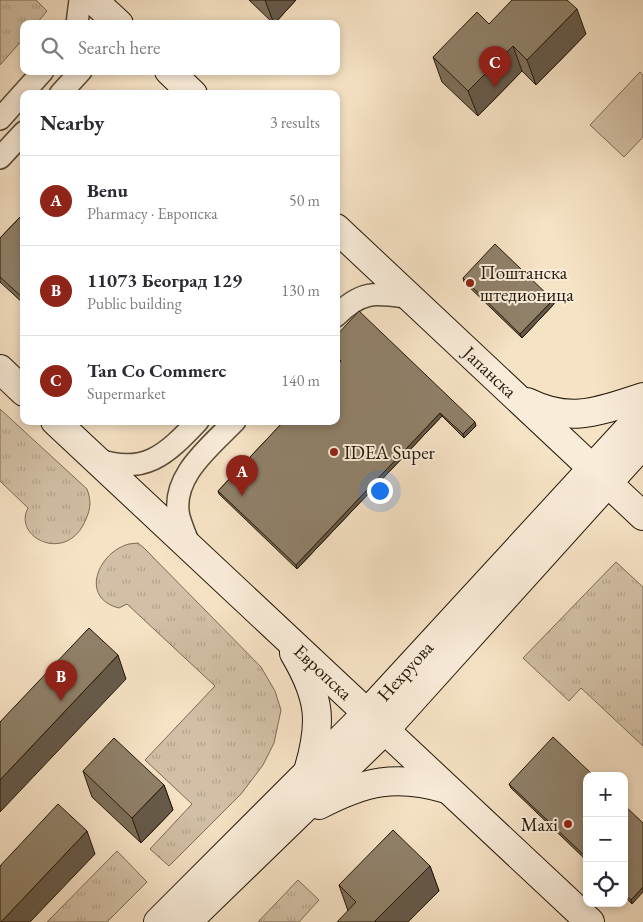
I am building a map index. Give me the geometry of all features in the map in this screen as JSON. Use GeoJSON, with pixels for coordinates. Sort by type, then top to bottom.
{"type":"FeatureCollection","features":[{"type":"Feature","properties":{"kind":"street"},"geometry":{"type":"LineString","coordinates":[[78,20],[80,0]]}},
{"type":"Feature","properties":{"kind":"street"},"geometry":{"type":"LineString","coordinates":[[94,0],[115,20]]}},
{"type":"Feature","properties":{"kind":"street"},"geometry":{"type":"LineString","coordinates":[[26,90],[39,75]]}},
{"type":"Feature","properties":{"kind":"street"},"geometry":{"type":"LineString","coordinates":[[64,90],[77,75]]}},
{"type":"Feature","properties":{"kind":"street"},"geometry":{"type":"LineString","coordinates":[[173,75],[189,90]]}},
{"type":"Feature","properties":{"kind":"street"},"geometry":{"type":"LineString","coordinates":[[0,119],[20,97]]}},
{"type":"Feature","properties":{"kind":"street"},"geometry":{"type":"LineString","coordinates":[[0,158],[20,136]]}},
{"type":"Feature","properties":{"kind":"street","name":"Јапанска"},"geometry":{"type":"LineString","coordinates":[[340,232],[643,516]]}},
{"type":"Feature","properties":{"kind":"street"},"geometry":{"type":"LineString","coordinates":[[340,312],[349,303],[360,297],[390,295],[411,298]]}},
{"type":"Feature","properties":{"kind":"street"},"geometry":{"type":"LineString","coordinates":[[0,369],[20,388]]}},
{"type":"Feature","properties":{"kind":"street"},"geometry":{"type":"LineString","coordinates":[[515,396],[545,411],[568,415],[590,414],[643,397]]}},
{"type":"Feature","properties":{"kind":"street","name":"Нехруова"},"geometry":{"type":"LineString","coordinates":[[187,922],[293,819],[376,721],[600,475],[643,413]]}},
{"type":"Feature","properties":{"kind":"street","name":"Европска"},"geometry":{"type":"LineString","coordinates":[[60,425],[590,922]]}},
{"type":"Feature","properties":{"kind":"street"},"geometry":{"type":"LineString","coordinates":[[96,459],[112,465],[131,466],[149,461],[169,449],[194,425]]}},
{"type":"Feature","properties":{"kind":"street"},"geometry":{"type":"LineString","coordinates":[[190,547],[179,516],[180,490],[190,469],[231,425]]}},
{"type":"Feature","properties":{"kind":"street","name":"Нехруова"},"geometry":{"type":"LineString","coordinates":[[600,475],[643,444]]}},
{"type":"Feature","properties":{"kind":"street"},"geometry":{"type":"LineString","coordinates":[[281,633],[303,669],[313,693],[318,717],[314,750],[307,773]]}},
{"type":"Feature","properties":{"kind":"street","name":"Нехруова"},"geometry":{"type":"LineString","coordinates":[[158,922],[307,773],[376,721]]}},
{"type":"Feature","properties":{"kind":"street"},"geometry":{"type":"LineString","coordinates":[[293,819],[339,794],[364,785],[384,781],[413,781],[448,789]]}},
{"type":"Feature","properties":{"kind":"green space"},"geometry":{"type":"Polygon","coordinates":[[[0,0],[36,0],[47,11],[39,20],[20,20],[20,42],[0,65],[0,0]]]}},
{"type":"Feature","properties":{"kind":"green space"},"geometry":{"type":"Polygon","coordinates":[[[640,72],[643,75],[643,137],[624,157],[590,125],[640,72]]]}},
{"type":"Feature","properties":{"kind":"green space"},"geometry":{"type":"Polygon","coordinates":[[[0,409],[87,489],[90,504],[88,515],[78,533],[67,541],[56,544],[44,542],[35,537],[28,529],[25,519],[28,508],[0,481],[0,409]]]}},
{"type":"Feature","properties":{"kind":"green space"},"geometry":{"type":"Polygon","coordinates":[[[138,543],[144,548],[261,667],[275,691],[281,710],[274,743],[263,765],[241,794],[169,866],[150,849],[192,804],[145,760],[215,686],[127,604],[119,608],[107,603],[99,595],[96,585],[97,575],[102,565],[118,549],[129,544],[138,543]]]}},
{"type":"Feature","properties":{"kind":"green space"},"geometry":{"type":"Polygon","coordinates":[[[616,562],[643,587],[643,746],[581,688],[569,701],[523,658],[616,562]]]}},
{"type":"Feature","properties":{"kind":"green space"},"geometry":{"type":"Polygon","coordinates":[[[117,851],[147,882],[107,922],[47,922],[117,851]]]}},
{"type":"Feature","properties":{"kind":"green space"},"geometry":{"type":"Polygon","coordinates":[[[298,880],[319,900],[299,922],[258,922],[298,880]]]}},
{"type":"Feature","properties":{"kind":"building"},"geometry":{"type":"Polygon","coordinates":[[[512,0],[567,0],[577,9],[527,60],[513,46],[468,91],[433,57],[477,12],[489,24],[512,0]]]}},
{"type":"Feature","properties":{"kind":"building"},"geometry":{"type":"Polygon","coordinates":[[[20,217],[20,295],[0,277],[0,238],[20,217]]]}},
{"type":"Feature","properties":{"kind":"building"},"geometry":{"type":"Polygon","coordinates":[[[495,244],[553,300],[520,334],[463,278],[495,244]]]}},
{"type":"Feature","properties":{"kind":"building","name":"IDEA Super"},"geometry":{"type":"Polygon","coordinates":[[[359,311],[475,422],[463,434],[440,413],[296,565],[218,491],[280,425],[340,425],[340,332],[359,311]]]}},
{"type":"Feature","properties":{"kind":"building"},"geometry":{"type":"Polygon","coordinates":[[[89,628],[118,655],[0,780],[0,722],[89,628]]]}},
{"type":"Feature","properties":{"kind":"building","name":"Maxi"},"geometry":{"type":"Polygon","coordinates":[[[553,737],[590,772],[583,772],[583,854],[509,784],[553,737]]]}},
{"type":"Feature","properties":{"kind":"building"},"geometry":{"type":"Polygon","coordinates":[[[114,738],[164,785],[132,818],[83,771],[114,738]]]}},
{"type":"Feature","properties":{"kind":"building"},"geometry":{"type":"Polygon","coordinates":[[[58,804],[87,831],[0,922],[0,866],[58,804]]]}},
{"type":"Feature","properties":{"kind":"building"},"geometry":{"type":"Polygon","coordinates":[[[628,809],[643,823],[643,887],[631,900],[628,897],[628,809]]]}},
{"type":"Feature","properties":{"kind":"building"},"geometry":{"type":"Polygon","coordinates":[[[393,830],[430,866],[376,922],[337,922],[356,902],[339,885],[393,830]]]}},
{"type":"Feature","properties":{"kind":"place","name":"Tan Co Commerc"},"geometry":{"type":"Point","coordinates":[495,87]}},
{"type":"Feature","properties":{"kind":"place","name":"Поштанска штедионица"},"geometry":{"type":"Point","coordinates":[470,283]}},
{"type":"Feature","properties":{"kind":"place","name":"IDEA Super"},"geometry":{"type":"Point","coordinates":[334,452]}},
{"type":"Feature","properties":{"kind":"place","name":"Benu"},"geometry":{"type":"Point","coordinates":[242,496]}},
{"type":"Feature","properties":{"kind":"place","name":"11073 Београд 129"},"geometry":{"type":"Point","coordinates":[61,701]}},
{"type":"Feature","properties":{"kind":"place","name":"Maxi"},"geometry":{"type":"Point","coordinates":[568,824]}}]}
